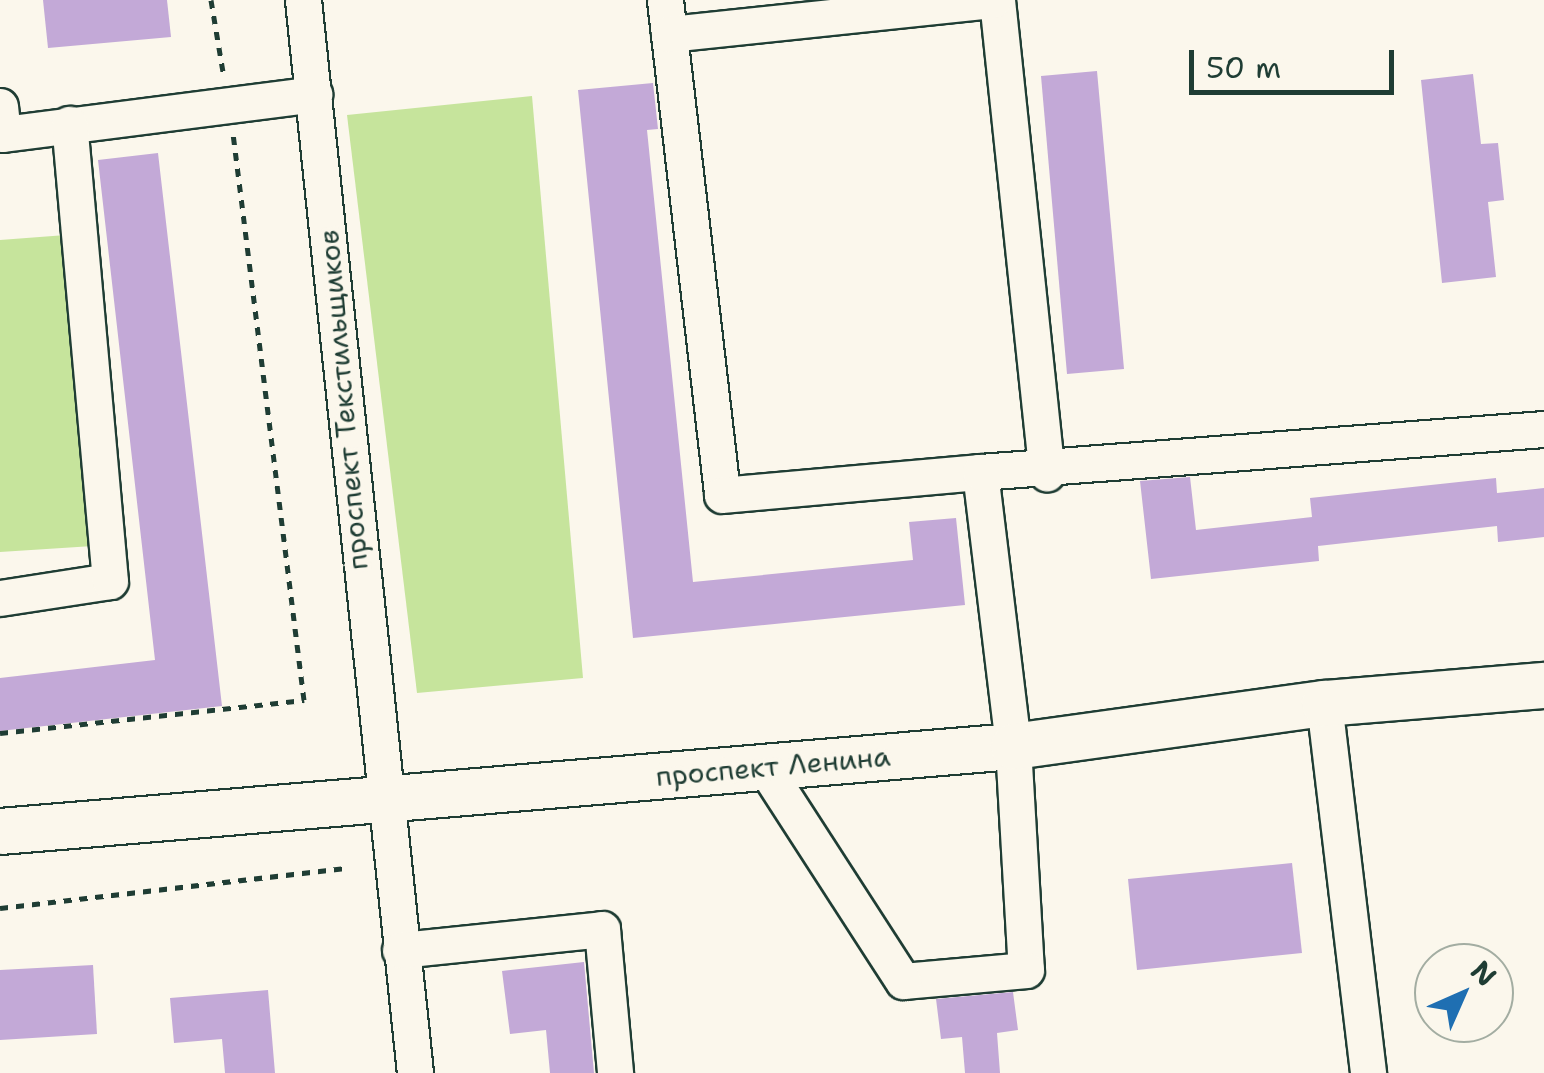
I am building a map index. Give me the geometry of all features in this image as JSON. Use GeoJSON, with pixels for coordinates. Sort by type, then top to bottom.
{"type":"FeatureCollection","features":[{"type":"Feature","properties":{"kind":"main road","name":"проспект Ленина"},"geometry":{"type":"LineString","coordinates":[[0,831],[1013,746],[1324,703],[1544,685]]}},
{"type":"Feature","properties":{"kind":"street","name":"проспект Текстильщиков"},"geometry":{"type":"LineString","coordinates":[[303,0],[380,800],[415,1073]]}},
{"type":"Feature","properties":{"kind":"street"},"geometry":{"type":"LineString","coordinates":[[1048,473],[995,0],[667,17],[722,496],[980,472],[1048,473],[1544,429]]}},
{"type":"Feature","properties":{"kind":"street"},"geometry":{"type":"LineString","coordinates":[[0,106],[3,134],[314,94]]}},
{"type":"Feature","properties":{"kind":"street"},"geometry":{"type":"LineString","coordinates":[[0,598],[110,581],[69,124]]}},
{"type":"Feature","properties":{"kind":"street"},"geometry":{"type":"LineString","coordinates":[[764,766],[904,982],[1026,970],[1013,746],[980,472]]}},
{"type":"Feature","properties":{"kind":"street"},"geometry":{"type":"LineString","coordinates":[[1324,703],[1368,1073]]}},
{"type":"Feature","properties":{"kind":"street"},"geometry":{"type":"LineString","coordinates":[[400,950],[602,928],[615,1073]]}},
{"type":"Feature","properties":{"kind":"path"},"geometry":{"type":"LineString","coordinates":[[0,733],[304,700],[230,107],[211,0]]}},
{"type":"Feature","properties":{"kind":"path"},"geometry":{"type":"LineString","coordinates":[[0,908],[348,868]]}},
{"type":"Feature","properties":{"kind":"green space"},"geometry":{"type":"Polygon","coordinates":[[[532,96],[583,678],[417,693],[347,115],[532,96]]]}},
{"type":"Feature","properties":{"kind":"green space"},"geometry":{"type":"Polygon","coordinates":[[[66,235],[93,546],[0,552],[0,240],[66,235]]]}},
{"type":"Feature","properties":{"kind":"building"},"geometry":{"type":"Polygon","coordinates":[[[43,0],[167,0],[171,37],[48,48],[43,0]]]}},
{"type":"Feature","properties":{"kind":"building"},"geometry":{"type":"Polygon","coordinates":[[[1097,71],[1124,369],[1067,374],[1041,76],[1097,71]]]}},
{"type":"Feature","properties":{"kind":"building"},"geometry":{"type":"Polygon","coordinates":[[[1473,74],[1481,144],[1498,143],[1504,200],[1488,202],[1496,277],[1442,283],[1421,80],[1473,74]]]}},
{"type":"Feature","properties":{"kind":"building"},"geometry":{"type":"Polygon","coordinates":[[[653,83],[658,129],[647,130],[693,582],[913,560],[909,522],[956,518],[965,605],[633,638],[578,90],[653,83]]]}},
{"type":"Feature","properties":{"kind":"building"},"geometry":{"type":"Polygon","coordinates":[[[158,153],[222,706],[0,731],[0,678],[155,660],[98,160],[158,153]]]}},
{"type":"Feature","properties":{"kind":"building"},"geometry":{"type":"Polygon","coordinates":[[[1190,477],[1196,530],[1312,517],[1310,498],[1496,478],[1497,493],[1544,488],[1544,537],[1498,542],[1497,526],[1318,546],[1319,561],[1151,579],[1140,481],[1190,477]]]}},
{"type":"Feature","properties":{"kind":"building"},"geometry":{"type":"Polygon","coordinates":[[[1292,863],[1302,953],[1137,970],[1128,879],[1292,863]]]}},
{"type":"Feature","properties":{"kind":"building"},"geometry":{"type":"Polygon","coordinates":[[[584,962],[594,1073],[550,1073],[546,1030],[510,1034],[502,971],[584,962]]]}},
{"type":"Feature","properties":{"kind":"building"},"geometry":{"type":"Polygon","coordinates":[[[93,965],[97,1034],[0,1040],[0,970],[93,965]]]}},
{"type":"Feature","properties":{"kind":"building"},"geometry":{"type":"Polygon","coordinates":[[[268,990],[275,1073],[225,1073],[222,1039],[174,1043],[170,998],[268,990]]]}},
{"type":"Feature","properties":{"kind":"building"},"geometry":{"type":"Polygon","coordinates":[[[1013,992],[1018,1030],[997,1033],[1000,1073],[965,1073],[962,1037],[941,1039],[936,999],[1013,992]]]}}]}
